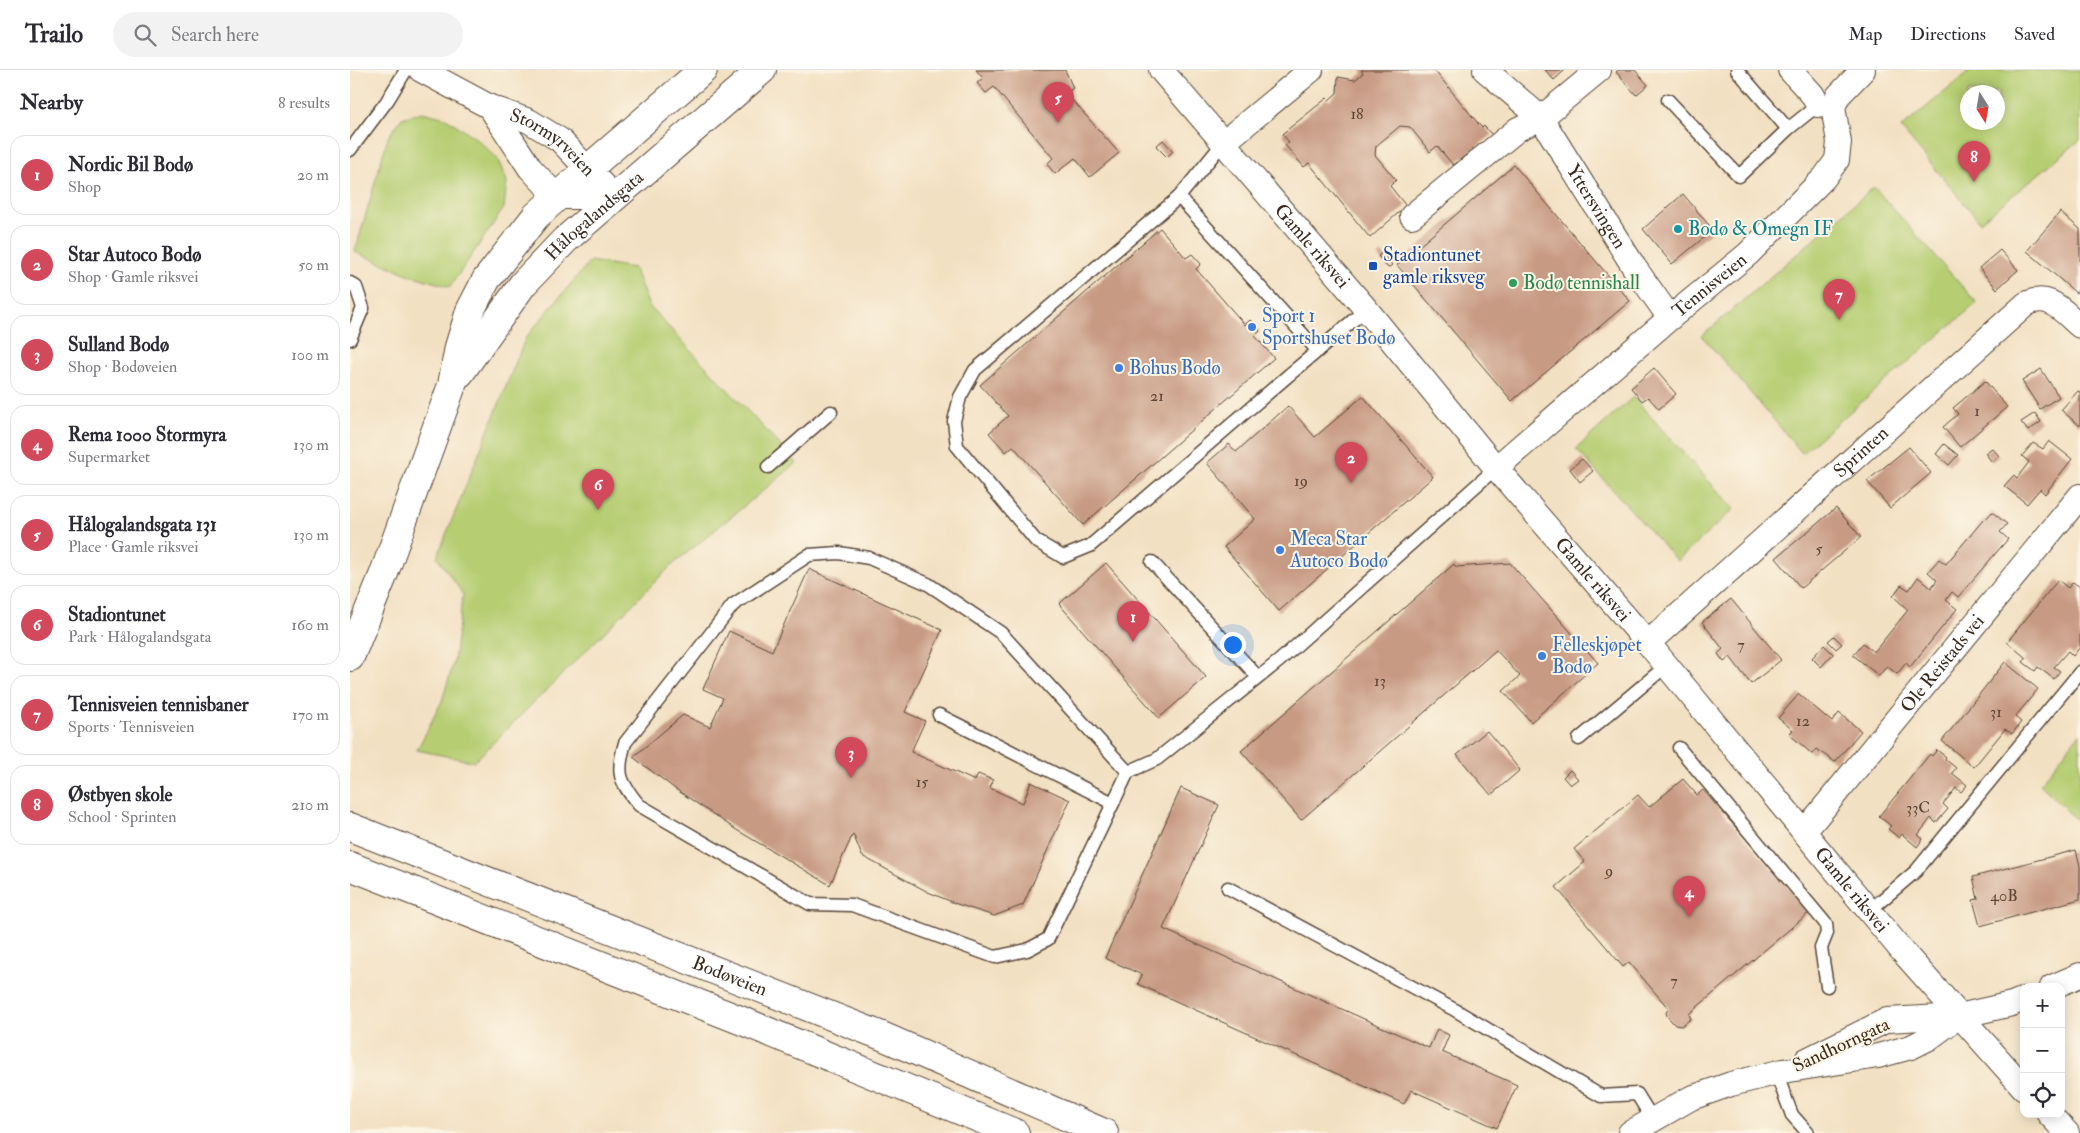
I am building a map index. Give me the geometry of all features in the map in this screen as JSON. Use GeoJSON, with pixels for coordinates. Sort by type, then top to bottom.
{"type":"FeatureCollection","features":[{"type":"Feature","properties":{"kind":"main road","name":"Hålogalandsgata"},"geometry":{"type":"LineString","coordinates":[[350,657],[383,576],[452,385],[459,347],[470,311],[486,280],[536,216],[703,70]]}},
{"type":"Feature","properties":{"kind":"main road","name":"Hålogalandsgata"},"geometry":{"type":"LineString","coordinates":[[452,385],[524,284],[565,240],[762,70]]}},
{"type":"Feature","properties":{"kind":"main road","name":"Bodøveien"},"geometry":{"type":"LineString","coordinates":[[350,827],[864,1029],[1104,1133]]}},
{"type":"Feature","properties":{"kind":"main road","name":"Bodøveien"},"geometry":{"type":"LineString","coordinates":[[350,866],[755,1025],[1016,1133]]}},
{"type":"Feature","properties":{"kind":"street","name":"Stormyrveien"},"geometry":{"type":"LineString","coordinates":[[421,70],[490,107],[529,121],[560,140],[589,168],[614,197]]}},
{"type":"Feature","properties":{"kind":"street","name":"Gamle riksvei"},"geometry":{"type":"LineString","coordinates":[[1161,70],[1366,309],[1496,468],[1648,643],[1869,911],[2020,1084]]}},
{"type":"Feature","properties":{"kind":"street"},"geometry":{"type":"LineString","coordinates":[[1223,143],[1311,70]]}},
{"type":"Feature","properties":{"kind":"street","name":"Yttersvingen"},"geometry":{"type":"LineString","coordinates":[[1486,70],[1541,118],[1634,267],[1670,318]]}},
{"type":"Feature","properties":{"kind":"street"},"geometry":{"type":"LineString","coordinates":[[1412,216],[1518,129],[1541,118],[1599,70]]}},
{"type":"Feature","properties":{"kind":"street"},"geometry":{"type":"LineString","coordinates":[[1790,70],[1826,106],[1863,70]]}},
{"type":"Feature","properties":{"kind":"street","name":"Tennisveien"},"geometry":{"type":"LineString","coordinates":[[1496,468],[1670,318],[1748,254],[1828,172],[1838,160],[1839,142],[1826,106]]}},
{"type":"Feature","properties":{"kind":"street","name":"Stormyrveien"},"geometry":{"type":"LineString","coordinates":[[490,107],[530,168],[557,197],[614,197]]}},
{"type":"Feature","properties":{"kind":"street","name":"Sprinten"},"geometry":{"type":"LineString","coordinates":[[1648,643],[2026,304],[2035,300],[2050,301],[2080,326]]}},
{"type":"Feature","properties":{"kind":"street","name":"Ole Reistads vei"},"geometry":{"type":"LineString","coordinates":[[1804,832],[2080,496]]}},
{"type":"Feature","properties":{"kind":"street"},"geometry":{"type":"LineString","coordinates":[[2061,983],[2080,974]]}},
{"type":"Feature","properties":{"kind":"street","name":"Sandhorngata"},"geometry":{"type":"LineString","coordinates":[[1780,1072],[1887,1020],[1959,1016],[2020,1001]]}},
{"type":"Feature","properties":{"kind":"street","name":"Sandhorngata"},"geometry":{"type":"LineString","coordinates":[[1630,1133],[1648,1127],[1691,1098],[1731,1084],[1780,1072],[1878,1056],[1911,1047],[1929,1038],[1959,1016]]}},
{"type":"Feature","properties":{"kind":"street"},"geometry":{"type":"LineString","coordinates":[[2053,1118],[2067,1133]]}},
{"type":"Feature","properties":{"kind":"lane"},"geometry":{"type":"LineString","coordinates":[[350,150],[406,70]]}},
{"type":"Feature","properties":{"kind":"lane"},"geometry":{"type":"LineString","coordinates":[[1737,70],[1788,129]]}},
{"type":"Feature","properties":{"kind":"lane"},"geometry":{"type":"LineString","coordinates":[[1668,100],[1739,176],[1788,129],[1826,106]]}},
{"type":"Feature","properties":{"kind":"lane"},"geometry":{"type":"LineString","coordinates":[[1223,143],[1179,197],[975,370],[960,397],[954,421],[957,446],[1036,541],[1063,557],[1090,546],[1366,309]]}},
{"type":"Feature","properties":{"kind":"lane"},"geometry":{"type":"LineString","coordinates":[[1179,197],[1318,351]]}},
{"type":"Feature","properties":{"kind":"lane"},"geometry":{"type":"LineString","coordinates":[[350,283],[356,287],[363,308],[350,339]]}},
{"type":"Feature","properties":{"kind":"lane"},"geometry":{"type":"LineString","coordinates":[[768,467],[831,412]]}},
{"type":"Feature","properties":{"kind":"lane"},"geometry":{"type":"LineString","coordinates":[[1128,772],[1002,633],[928,584],[869,558],[838,553],[810,555],[733,605],[625,743],[619,764],[625,788],[639,805],[810,904],[852,905],[995,957],[1027,950],[1048,939],[1128,772],[1157,759],[1258,678],[1496,468]]}},
{"type":"Feature","properties":{"kind":"lane"},"geometry":{"type":"LineString","coordinates":[[1152,562],[1258,678]]}},
{"type":"Feature","properties":{"kind":"lane"},"geometry":{"type":"LineString","coordinates":[[1579,739],[1666,666]]}},
{"type":"Feature","properties":{"kind":"lane"},"geometry":{"type":"LineString","coordinates":[[1869,911],[1916,871],[2080,672]]}},
{"type":"Feature","properties":{"kind":"lane"},"geometry":{"type":"LineString","coordinates":[[939,715],[1113,803]]}},
{"type":"Feature","properties":{"kind":"lane"},"geometry":{"type":"LineString","coordinates":[[1679,748],[1826,924],[1828,933],[1821,948],[1827,986]]}},
{"type":"Feature","properties":{"kind":"lane"},"geometry":{"type":"LineString","coordinates":[[1228,888],[1455,1010],[1601,1096],[1637,1094],[1648,1127]]}},
{"type":"Feature","properties":{"kind":"lane"},"geometry":{"type":"LineString","coordinates":[[1780,1072],[1792,1115],[1808,1133]]}},
{"type":"Feature","properties":{"kind":"green space"},"geometry":{"type":"Polygon","coordinates":[[[1971,70],[2080,70],[2080,140],[1980,222],[1901,128],[1971,70]]]}},
{"type":"Feature","properties":{"kind":"green space"},"geometry":{"type":"Polygon","coordinates":[[[422,112],[446,118],[477,139],[497,158],[507,181],[504,208],[450,287],[410,275],[355,252],[388,137],[402,118],[422,112]]]}},
{"type":"Feature","properties":{"kind":"green space"},"geometry":{"type":"Polygon","coordinates":[[[1874,187],[1977,303],[1802,453],[1702,336],[1874,187]]]}},
{"type":"Feature","properties":{"kind":"green space"},"geometry":{"type":"Polygon","coordinates":[[[590,261],[634,268],[649,306],[797,463],[671,566],[474,762],[417,750],[442,701],[454,661],[463,594],[437,557],[526,337],[590,261]]]}},
{"type":"Feature","properties":{"kind":"green space"},"geometry":{"type":"Polygon","coordinates":[[[1633,397],[1734,509],[1677,561],[1576,449],[1633,397]]]}},
{"type":"Feature","properties":{"kind":"green space"},"geometry":{"type":"Polygon","coordinates":[[[2080,733],[2080,824],[2040,784],[2080,733]]]}},
{"type":"Feature","properties":{"kind":"building"},"geometry":{"type":"Polygon","coordinates":[[[976,70],[1065,70],[1073,88],[1066,93],[1119,153],[1090,177],[1075,158],[1055,174],[1047,164],[1053,158],[994,87],[986,93],[977,83],[983,78],[976,70]]]}},
{"type":"Feature","properties":{"kind":"building"},"geometry":{"type":"Polygon","coordinates":[[[1361,70],[1434,70],[1482,128],[1484,126],[1492,135],[1453,165],[1437,146],[1430,152],[1410,127],[1400,126],[1376,146],[1375,155],[1396,180],[1390,186],[1406,206],[1370,238],[1309,163],[1304,167],[1285,145],[1289,142],[1282,134],[1327,98],[1329,100],[1337,93],[1338,77],[1355,80],[1363,73],[1361,70]]]}},
{"type":"Feature","properties":{"kind":"building"},"geometry":{"type":"Polygon","coordinates":[[[1545,70],[1565,70],[1554,80],[1545,70]]]}},
{"type":"Feature","properties":{"kind":"building"},"geometry":{"type":"Polygon","coordinates":[[[1618,70],[1635,70],[1648,85],[1636,95],[1616,72],[1618,70]]]}},
{"type":"Feature","properties":{"kind":"building"},"geometry":{"type":"Polygon","coordinates":[[[1163,140],[1173,151],[1167,157],[1156,146],[1163,140]]]}},
{"type":"Feature","properties":{"kind":"building","name":"Bodø tennishall"},"geometry":{"type":"Polygon","coordinates":[[[1514,165],[1630,301],[1512,401],[1397,265],[1514,165]]]}},
{"type":"Feature","properties":{"kind":"building","name":"Bodø & Omegn IF"},"geometry":{"type":"Polygon","coordinates":[[[1683,194],[1713,230],[1672,264],[1643,229],[1683,194]]]}},
{"type":"Feature","properties":{"kind":"building"},"geometry":{"type":"Polygon","coordinates":[[[2060,212],[2080,229],[2080,288],[2076,293],[2027,251],[2060,212]]]}},
{"type":"Feature","properties":{"kind":"building"},"geometry":{"type":"Polygon","coordinates":[[[1160,228],[1186,258],[1192,254],[1201,264],[1196,269],[1245,325],[1250,320],[1260,331],[1255,336],[1274,358],[1083,525],[1013,446],[1006,452],[989,433],[1008,416],[980,385],[1160,228]]]}},
{"type":"Feature","properties":{"kind":"building"},"geometry":{"type":"Polygon","coordinates":[[[2000,250],[2018,270],[1997,289],[1979,268],[2000,250]]]}},
{"type":"Feature","properties":{"kind":"building"},"geometry":{"type":"Polygon","coordinates":[[[1382,253],[1392,265],[1388,268],[1378,256],[1382,253]]]}},
{"type":"Feature","properties":{"kind":"building"},"geometry":{"type":"Polygon","coordinates":[[[1654,368],[1676,394],[1659,409],[1648,397],[1642,401],[1631,388],[1654,368]]]}},
{"type":"Feature","properties":{"kind":"building"},"geometry":{"type":"Polygon","coordinates":[[[2041,369],[2059,397],[2040,409],[2022,381],[2041,369]]]}},
{"type":"Feature","properties":{"kind":"building"},"geometry":{"type":"Polygon","coordinates":[[[1985,381],[2007,407],[1960,447],[1943,427],[1958,414],[1953,408],[1985,381]]]}},
{"type":"Feature","properties":{"kind":"building"},"geometry":{"type":"Polygon","coordinates":[[[2078,391],[2080,392],[2080,426],[2061,410],[2078,391]]]}},
{"type":"Feature","properties":{"kind":"building"},"geometry":{"type":"Polygon","coordinates":[[[1363,396],[1433,477],[1279,611],[1224,547],[1255,519],[1207,463],[1229,444],[1236,452],[1288,406],[1315,437],[1363,396]]]}},
{"type":"Feature","properties":{"kind":"building"},"geometry":{"type":"Polygon","coordinates":[[[2035,413],[2041,422],[2028,431],[2021,422],[2035,413]]]}},
{"type":"Feature","properties":{"kind":"building"},"geometry":{"type":"Polygon","coordinates":[[[2049,441],[2072,459],[2045,494],[2040,489],[2027,504],[2004,486],[2014,475],[2017,478],[2029,462],[2022,456],[2033,443],[2043,449],[2049,441]]]}},
{"type":"Feature","properties":{"kind":"building"},"geometry":{"type":"Polygon","coordinates":[[[1944,444],[1958,455],[1949,465],[1936,454],[1944,444]]]}},
{"type":"Feature","properties":{"kind":"building"},"geometry":{"type":"Polygon","coordinates":[[[1909,447],[1931,473],[1890,508],[1867,481],[1909,447]]]}},
{"type":"Feature","properties":{"kind":"building"},"geometry":{"type":"Polygon","coordinates":[[[1992,448],[1999,456],[1992,462],[1985,453],[1992,448]]]}},
{"type":"Feature","properties":{"kind":"building"},"geometry":{"type":"Polygon","coordinates":[[[1582,459],[1593,471],[1580,482],[1570,469],[1582,459]]]}},
{"type":"Feature","properties":{"kind":"building"},"geometry":{"type":"Polygon","coordinates":[[[1836,508],[1861,537],[1801,588],[1776,558],[1836,508]]]}},
{"type":"Feature","properties":{"kind":"building"},"geometry":{"type":"Polygon","coordinates":[[[1992,512],[2007,524],[2000,532],[2008,539],[1958,597],[1952,592],[1946,600],[1957,609],[1910,667],[1906,663],[1897,674],[1887,666],[1879,676],[1853,655],[1863,643],[1874,652],[1908,610],[1893,596],[1901,585],[1909,590],[1918,577],[1931,588],[1937,580],[1928,572],[1939,559],[1946,564],[1992,512]]]}},
{"type":"Feature","properties":{"kind":"building"},"geometry":{"type":"Polygon","coordinates":[[[1106,563],[1206,677],[1159,718],[1059,604],[1106,563]]]}},
{"type":"Feature","properties":{"kind":"building"},"geometry":{"type":"Polygon","coordinates":[[[1510,563],[1598,663],[1531,722],[1503,691],[1520,676],[1496,650],[1301,820],[1241,751],[1454,564],[1456,567],[1510,563]]]}},
{"type":"Feature","properties":{"kind":"building"},"geometry":{"type":"Polygon","coordinates":[[[809,569],[942,630],[905,712],[925,721],[911,752],[975,781],[978,774],[993,780],[990,788],[1023,803],[1031,782],[1070,800],[1023,905],[994,916],[928,892],[862,856],[853,834],[830,885],[735,829],[674,788],[633,757],[683,715],[710,727],[723,698],[703,689],[729,631],[772,651],[809,569]]]}},
{"type":"Feature","properties":{"kind":"building"},"geometry":{"type":"Polygon","coordinates":[[[2058,580],[2068,588],[2073,582],[2080,587],[2080,647],[2073,656],[2068,651],[2054,667],[2060,671],[2054,679],[2038,667],[2035,671],[2023,662],[2026,658],[2007,642],[2058,580]]]}},
{"type":"Feature","properties":{"kind":"building"},"geometry":{"type":"Polygon","coordinates":[[[1731,599],[1781,660],[1751,684],[1730,657],[1724,662],[1718,654],[1723,649],[1702,622],[1731,599]]]}},
{"type":"Feature","properties":{"kind":"building"},"geometry":{"type":"Polygon","coordinates":[[[1834,636],[1842,644],[1836,649],[1828,641],[1834,636]]]}},
{"type":"Feature","properties":{"kind":"building"},"geometry":{"type":"Polygon","coordinates":[[[1824,645],[1833,654],[1821,667],[1812,658],[1824,645]]]}},
{"type":"Feature","properties":{"kind":"building"},"geometry":{"type":"Polygon","coordinates":[[[2005,662],[2038,689],[2015,717],[2021,722],[2012,734],[2005,729],[1974,767],[1942,741],[2005,662]]]}},
{"type":"Feature","properties":{"kind":"building"},"geometry":{"type":"Polygon","coordinates":[[[1799,694],[1832,722],[1839,713],[1861,731],[1835,762],[1816,749],[1812,754],[1789,734],[1793,730],[1778,718],[1799,694]]]}},
{"type":"Feature","properties":{"kind":"building"},"geometry":{"type":"Polygon","coordinates":[[[1487,731],[1520,770],[1491,795],[1457,755],[1487,731]]]}},
{"type":"Feature","properties":{"kind":"building"},"geometry":{"type":"Polygon","coordinates":[[[1937,750],[1956,768],[1952,773],[1967,785],[1961,792],[1956,788],[1943,804],[1948,809],[1936,823],[1931,818],[1918,835],[1923,839],[1917,847],[1902,834],[1899,838],[1888,829],[1891,826],[1879,816],[1930,754],[1932,756],[1937,750]]]}},
{"type":"Feature","properties":{"kind":"building"},"geometry":{"type":"Polygon","coordinates":[[[1570,770],[1578,779],[1570,785],[1563,777],[1570,770]]]}},
{"type":"Feature","properties":{"kind":"building"},"geometry":{"type":"Polygon","coordinates":[[[1683,779],[1697,795],[1703,790],[1810,912],[1689,1014],[1691,1019],[1681,1026],[1675,1025],[1667,1016],[1666,1012],[1669,1009],[1629,962],[1623,967],[1556,887],[1585,862],[1574,849],[1638,795],[1649,807],[1683,779]]]}},
{"type":"Feature","properties":{"kind":"building"},"geometry":{"type":"Polygon","coordinates":[[[1181,788],[1219,805],[1163,929],[1429,1048],[1437,1029],[1449,1035],[1442,1052],[1517,1085],[1497,1128],[1411,1090],[1404,1104],[1138,984],[1142,975],[1105,958],[1181,788]]]}},
{"type":"Feature","properties":{"kind":"building"},"geometry":{"type":"Polygon","coordinates":[[[2076,850],[2080,866],[2080,899],[1980,926],[1973,900],[1978,899],[1973,877],[2076,850]]]}},
{"type":"Feature","properties":{"kind":"place","name":"Hålogalandsgata 131"},"geometry":{"type":"Point","coordinates":[1058,123]}},
{"type":"Feature","properties":{"kind":"place","name":"Østbyen skole"},"geometry":{"type":"Point","coordinates":[1974,182]}},
{"type":"Feature","properties":{"kind":"place","name":"Bodø & Omegn IF"},"geometry":{"type":"Point","coordinates":[1678,229]}},
{"type":"Feature","properties":{"kind":"place","name":"Stadiontunet gamle riksveg"},"geometry":{"type":"Point","coordinates":[1373,266]}},
{"type":"Feature","properties":{"kind":"place","name":"Bodø tennishall"},"geometry":{"type":"Point","coordinates":[1513,283]}},
{"type":"Feature","properties":{"kind":"place","name":"Tennisveien tennisbaner"},"geometry":{"type":"Point","coordinates":[1839,320]}},
{"type":"Feature","properties":{"kind":"place","name":"Sport 1 Sportshuset Bodø"},"geometry":{"type":"Point","coordinates":[1252,327]}},
{"type":"Feature","properties":{"kind":"place","name":"Bohus Bodø"},"geometry":{"type":"Point","coordinates":[1119,368]}},
{"type":"Feature","properties":{"kind":"place","name":"Star Autoco Bodø"},"geometry":{"type":"Point","coordinates":[1351,483]}},
{"type":"Feature","properties":{"kind":"place","name":"Stadiontunet"},"geometry":{"type":"Point","coordinates":[598,510]}},
{"type":"Feature","properties":{"kind":"place","name":"Meca Star Autoco Bodø"},"geometry":{"type":"Point","coordinates":[1280,550]}},
{"type":"Feature","properties":{"kind":"place","name":"Nordic Bil Bodø"},"geometry":{"type":"Point","coordinates":[1133,642]}},
{"type":"Feature","properties":{"kind":"place","name":"Felleskjøpet Bodø"},"geometry":{"type":"Point","coordinates":[1542,656]}},
{"type":"Feature","properties":{"kind":"place","name":"Sulland Bodø"},"geometry":{"type":"Point","coordinates":[851,778]}},
{"type":"Feature","properties":{"kind":"place","name":"Rema 1000 Stormyra"},"geometry":{"type":"Point","coordinates":[1689,917]}}]}
